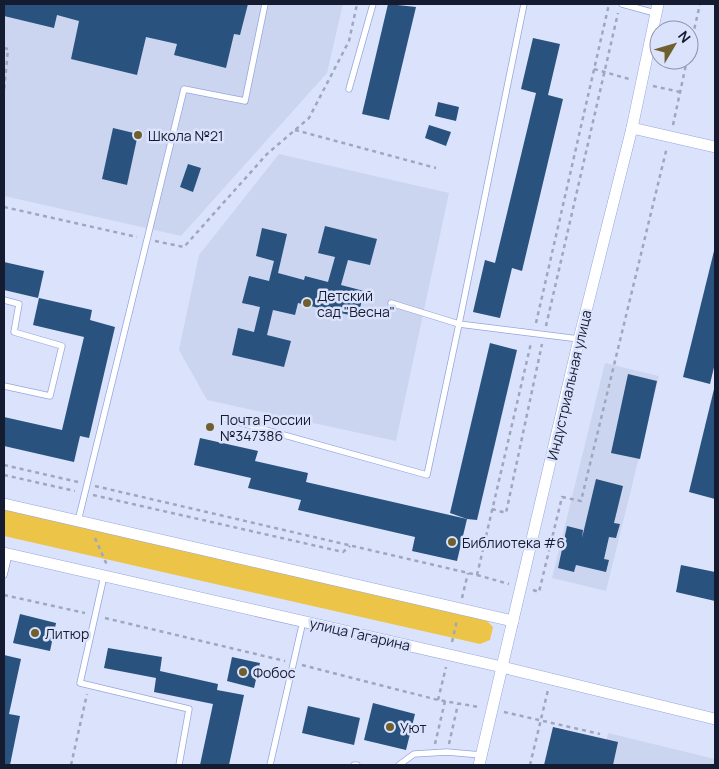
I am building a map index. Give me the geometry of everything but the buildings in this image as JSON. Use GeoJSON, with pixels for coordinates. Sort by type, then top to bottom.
{"type":"FeatureCollection","features":[{"type":"Feature","properties":{"kind":"street","name":"Индустриальная улица"},"geometry":{"type":"LineString","coordinates":[[480,760],[579,339],[632,128],[657,9]]}},
{"type":"Feature","properties":{"kind":"street"},"geometry":{"type":"LineString","coordinates":[[632,128],[715,147]]}},
{"type":"Feature","properties":{"kind":"street"},"geometry":{"type":"LineString","coordinates":[[4,504],[513,621]]}},
{"type":"Feature","properties":{"kind":"street","name":"улица Гагарина"},"geometry":{"type":"LineString","coordinates":[[6,553],[502,667],[715,719]]}},
{"type":"Feature","properties":{"kind":"lane"},"geometry":{"type":"LineString","coordinates":[[83,522],[87,484],[184,89],[245,101],[265,4]]}},
{"type":"Feature","properties":{"kind":"lane"},"geometry":{"type":"LineString","coordinates":[[349,89],[372,4]]}},
{"type":"Feature","properties":{"kind":"lane"},"geometry":{"type":"LineString","coordinates":[[223,418],[427,475],[524,4]]}},
{"type":"Feature","properties":{"kind":"lane"},"geometry":{"type":"LineString","coordinates":[[622,4],[657,9]]}},
{"type":"Feature","properties":{"kind":"lane"},"geometry":{"type":"LineString","coordinates":[[4,300],[19,304],[14,332],[62,346],[50,396],[4,386]]}},
{"type":"Feature","properties":{"kind":"lane"},"geometry":{"type":"LineString","coordinates":[[391,303],[459,324],[579,339]]}},
{"type":"Feature","properties":{"kind":"lane"},"geometry":{"type":"LineString","coordinates":[[4,575],[6,553]]}},
{"type":"Feature","properties":{"kind":"lane"},"geometry":{"type":"LineString","coordinates":[[108,577],[95,616],[80,683],[189,709],[179,765]]}},
{"type":"Feature","properties":{"kind":"lane"},"geometry":{"type":"LineString","coordinates":[[270,765],[303,621]]}},
{"type":"Feature","properties":{"kind":"lane"},"geometry":{"type":"LineString","coordinates":[[400,765],[414,754],[447,752],[480,760]]}},
{"type":"Feature","properties":{"kind":"path"},"geometry":{"type":"LineString","coordinates":[[4,207],[184,247],[267,154],[309,118],[349,41],[357,4]]}},
{"type":"Feature","properties":{"kind":"path"},"geometry":{"type":"LineString","coordinates":[[476,575],[609,4]]}},
{"type":"Feature","properties":{"kind":"path"},"geometry":{"type":"LineString","coordinates":[[696,20],[700,4]]}},
{"type":"Feature","properties":{"kind":"path"},"geometry":{"type":"LineString","coordinates":[[492,509],[506,512],[544,335],[618,12]]}},
{"type":"Feature","properties":{"kind":"path"},"geometry":{"type":"LineString","coordinates":[[4,48],[8,49],[4,90]]}},
{"type":"Feature","properties":{"kind":"path"},"geometry":{"type":"LineString","coordinates":[[4,465],[468,573],[539,592],[562,497],[581,501],[685,70]]}},
{"type":"Feature","properties":{"kind":"path"},"geometry":{"type":"LineString","coordinates":[[295,130],[436,168]]}},
{"type":"Feature","properties":{"kind":"path"},"geometry":{"type":"LineString","coordinates":[[4,475],[342,552],[350,546]]}},
{"type":"Feature","properties":{"kind":"path"},"geometry":{"type":"LineString","coordinates":[[99,477],[95,495],[83,522],[108,577]]}},
{"type":"Feature","properties":{"kind":"path"},"geometry":{"type":"LineString","coordinates":[[438,700],[468,573]]}},
{"type":"Feature","properties":{"kind":"path"},"geometry":{"type":"LineString","coordinates":[[4,595],[293,663],[438,700],[492,709],[600,734]]}},
{"type":"Feature","properties":{"kind":"path"},"geometry":{"type":"LineString","coordinates":[[530,765],[551,679]]}},
{"type":"Feature","properties":{"kind":"path"},"geometry":{"type":"LineString","coordinates":[[432,754],[445,701]]}},
{"type":"Feature","properties":{"kind":"path"},"geometry":{"type":"LineString","coordinates":[[447,752],[458,704]]}},
{"type":"Feature","properties":{"kind":"shaded area","name":"Школа №21"},"geometry":{"type":"Polygon","coordinates":[[[4,4],[343,4],[327,73],[181,236],[4,196],[4,4]]]}},
{"type":"Feature","properties":{"kind":"shaded area","name":"Детский сад \"Весна\""},"geometry":{"type":"Polygon","coordinates":[[[279,154],[449,193],[396,441],[207,400],[179,350],[199,255],[279,154]]]}},
{"type":"Feature","properties":{"kind":"shaded area"},"geometry":{"type":"Polygon","coordinates":[[[605,363],[659,376],[606,591],[552,578],[605,363]]]}},
{"type":"Feature","properties":{"kind":"shaded area"},"geometry":{"type":"Polygon","coordinates":[[[4,509],[484,618],[493,627],[490,640],[480,644],[4,536],[4,509]]]}},
{"type":"Feature","properties":{"kind":"shaded area"},"geometry":{"type":"Polygon","coordinates":[[[608,733],[715,759],[715,765],[601,765],[608,733]]]}},
{"type":"Feature","properties":{"kind":"place","name":"Школа №21"},"geometry":{"type":"Point","coordinates":[138,135]}},
{"type":"Feature","properties":{"kind":"place","name":"Детский сад \"Весна\""},"geometry":{"type":"Point","coordinates":[307,303]}},
{"type":"Feature","properties":{"kind":"place","name":"Почта России №347386"},"geometry":{"type":"Point","coordinates":[210,427]}},
{"type":"Feature","properties":{"kind":"place","name":"Библиотека #6"},"geometry":{"type":"Point","coordinates":[452,542]}},
{"type":"Feature","properties":{"kind":"place","name":"Литюр"},"geometry":{"type":"Point","coordinates":[35,633]}},
{"type":"Feature","properties":{"kind":"place","name":"Фобос"},"geometry":{"type":"Point","coordinates":[243,672]}},
{"type":"Feature","properties":{"kind":"place","name":"Уют"},"geometry":{"type":"Point","coordinates":[390,727]}}]}
